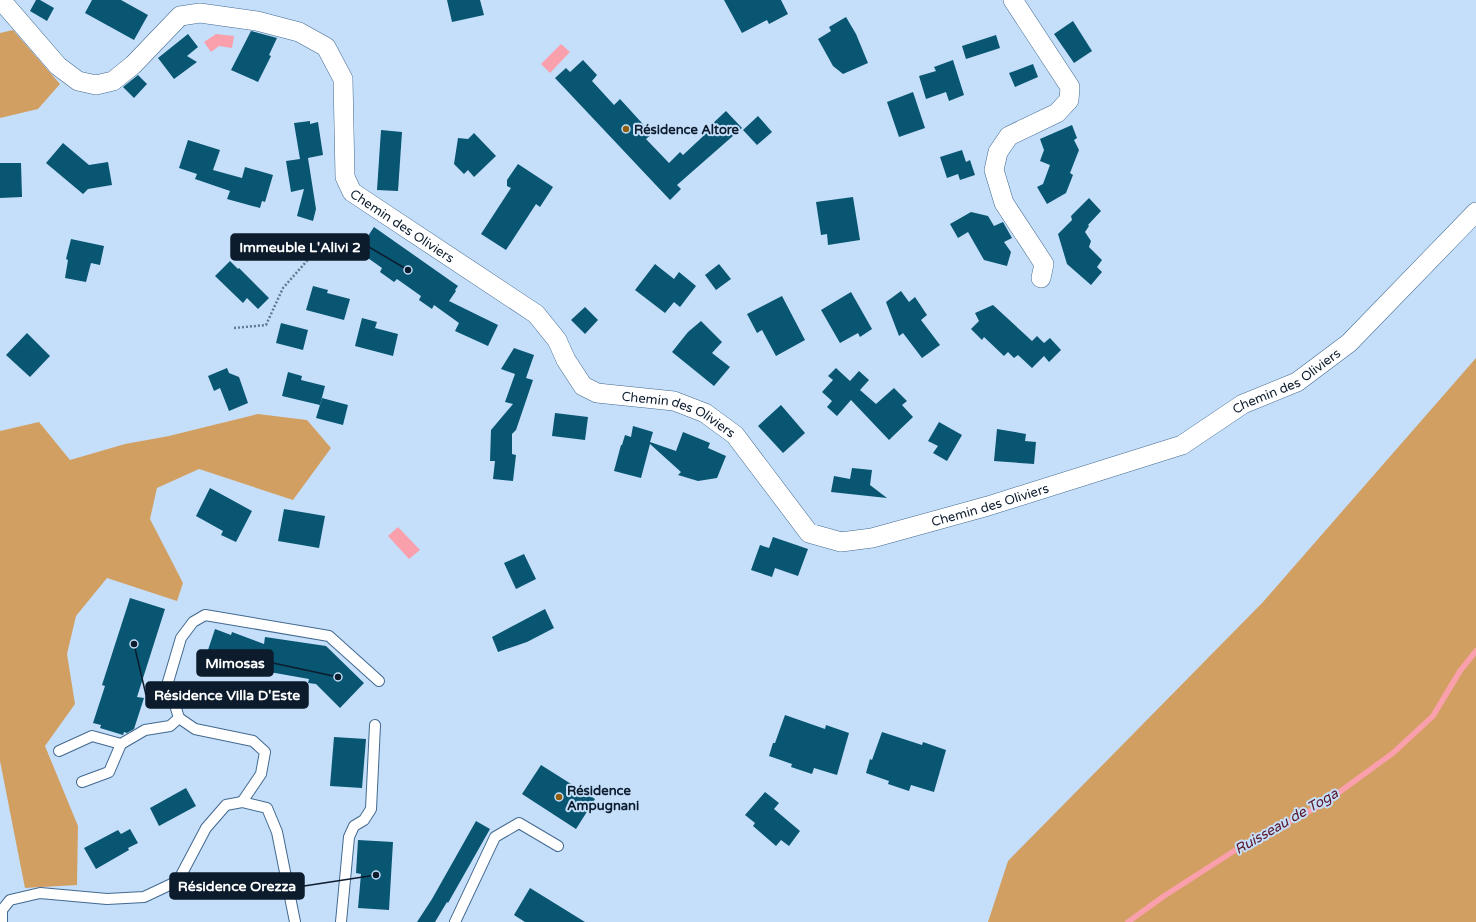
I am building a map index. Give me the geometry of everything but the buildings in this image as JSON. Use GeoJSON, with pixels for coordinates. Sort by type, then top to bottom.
{"type":"FeatureCollection","features":[{"type":"Feature","properties":{"kind":"street","name":"Chemin des Oliviers"},"geometry":{"type":"LineString","coordinates":[[1,0],[58,66],[78,81],[96,85],[113,81],[133,65],[180,16],[200,13],[257,21],[299,32],[326,47],[343,79],[345,177],[352,192],[536,314],[558,340],[566,360],[583,386],[597,393],[674,401],[705,413],[735,435],[809,533],[841,542],[872,538],[988,506],[1182,445],[1243,404],[1297,382],[1349,343],[1476,212]]}},
{"type":"Feature","properties":{"kind":"street"},"geometry":{"type":"LineString","coordinates":[[1013,0],[1070,87],[1069,100],[1057,113],[1009,136],[998,152],[994,170],[1004,203],[1044,264],[1041,278]]}},
{"type":"Feature","properties":{"kind":"lane"},"geometry":{"type":"LineString","coordinates":[[242,802],[261,774],[265,752],[254,741],[195,730],[179,718],[168,682],[182,638],[193,622],[205,615],[329,636],[379,681]]}},
{"type":"Feature","properties":{"kind":"lane"},"geometry":{"type":"LineString","coordinates":[[82,782],[109,772],[121,744],[145,730],[170,726],[179,718]]}},
{"type":"Feature","properties":{"kind":"lane"},"geometry":{"type":"LineString","coordinates":[[341,922],[349,837],[354,826],[364,820],[371,808],[375,726]]}},
{"type":"Feature","properties":{"kind":"lane"},"geometry":{"type":"LineString","coordinates":[[59,751],[92,736],[121,744]]}},
{"type":"Feature","properties":{"kind":"lane"},"geometry":{"type":"LineString","coordinates":[[2,922],[2,910],[10,900],[40,893],[107,899],[144,897],[178,881],[206,828],[226,805],[242,802],[267,808],[277,832],[295,922]]}},
{"type":"Feature","properties":{"kind":"lane"},"geometry":{"type":"LineString","coordinates":[[455,922],[495,837],[519,823],[558,846]]}},
{"type":"Feature","properties":{"kind":"path"},"geometry":{"type":"LineString","coordinates":[[234,328],[266,325],[283,288],[320,246],[339,245]]}},
{"type":"Feature","properties":{"kind":"shaded area"},"geometry":{"type":"Polygon","coordinates":[[[13,30],[60,84],[38,109],[0,118],[0,33],[13,30]]]}},
{"type":"Feature","properties":{"kind":"shaded area"},"geometry":{"type":"Polygon","coordinates":[[[216,34],[234,36],[232,48],[219,46],[211,52],[204,42],[216,34]]]}},
{"type":"Feature","properties":{"kind":"shaded area"},"geometry":{"type":"Polygon","coordinates":[[[561,44],[570,52],[550,73],[541,64],[561,44]]]}},
{"type":"Feature","properties":{"kind":"shaded area"},"geometry":{"type":"Polygon","coordinates":[[[1476,358],[1476,922],[988,922],[1008,861],[1263,602],[1476,358]]]}},
{"type":"Feature","properties":{"kind":"shaded area"},"geometry":{"type":"Polygon","coordinates":[[[258,414],[307,420],[331,448],[293,500],[199,469],[157,488],[150,519],[183,583],[177,601],[107,578],[76,616],[67,654],[75,704],[45,746],[78,826],[77,885],[25,888],[0,761],[0,431],[39,422],[70,460],[125,444],[169,436],[258,414]]]}},
{"type":"Feature","properties":{"kind":"shaded area"},"geometry":{"type":"Polygon","coordinates":[[[398,527],[420,550],[409,559],[388,536],[398,527]]]}},
{"type":"Feature","properties":{"kind":"waterway","name":"Ruisseau de Toga"},"geometry":{"type":"LineString","coordinates":[[1128,922],[1164,896],[1234,851],[1323,804],[1393,753],[1433,716],[1460,671],[1476,651]]}},
{"type":"Feature","properties":{"kind":"place","name":"Résidence Altore"},"geometry":{"type":"Point","coordinates":[626,129]}},
{"type":"Feature","properties":{"kind":"place","name":"Immeuble L'Alivi 2"},"geometry":{"type":"Point","coordinates":[408,270]}},
{"type":"Feature","properties":{"kind":"place","name":"Résidence Villa D'Este"},"geometry":{"type":"Point","coordinates":[134,644]}},
{"type":"Feature","properties":{"kind":"place","name":"Mimosas"},"geometry":{"type":"Point","coordinates":[338,677]}},
{"type":"Feature","properties":{"kind":"place","name":"Résidence Ampugnani"},"geometry":{"type":"Point","coordinates":[559,797]}},
{"type":"Feature","properties":{"kind":"place","name":"Résidence Orezza"},"geometry":{"type":"Point","coordinates":[376,875]}}]}
